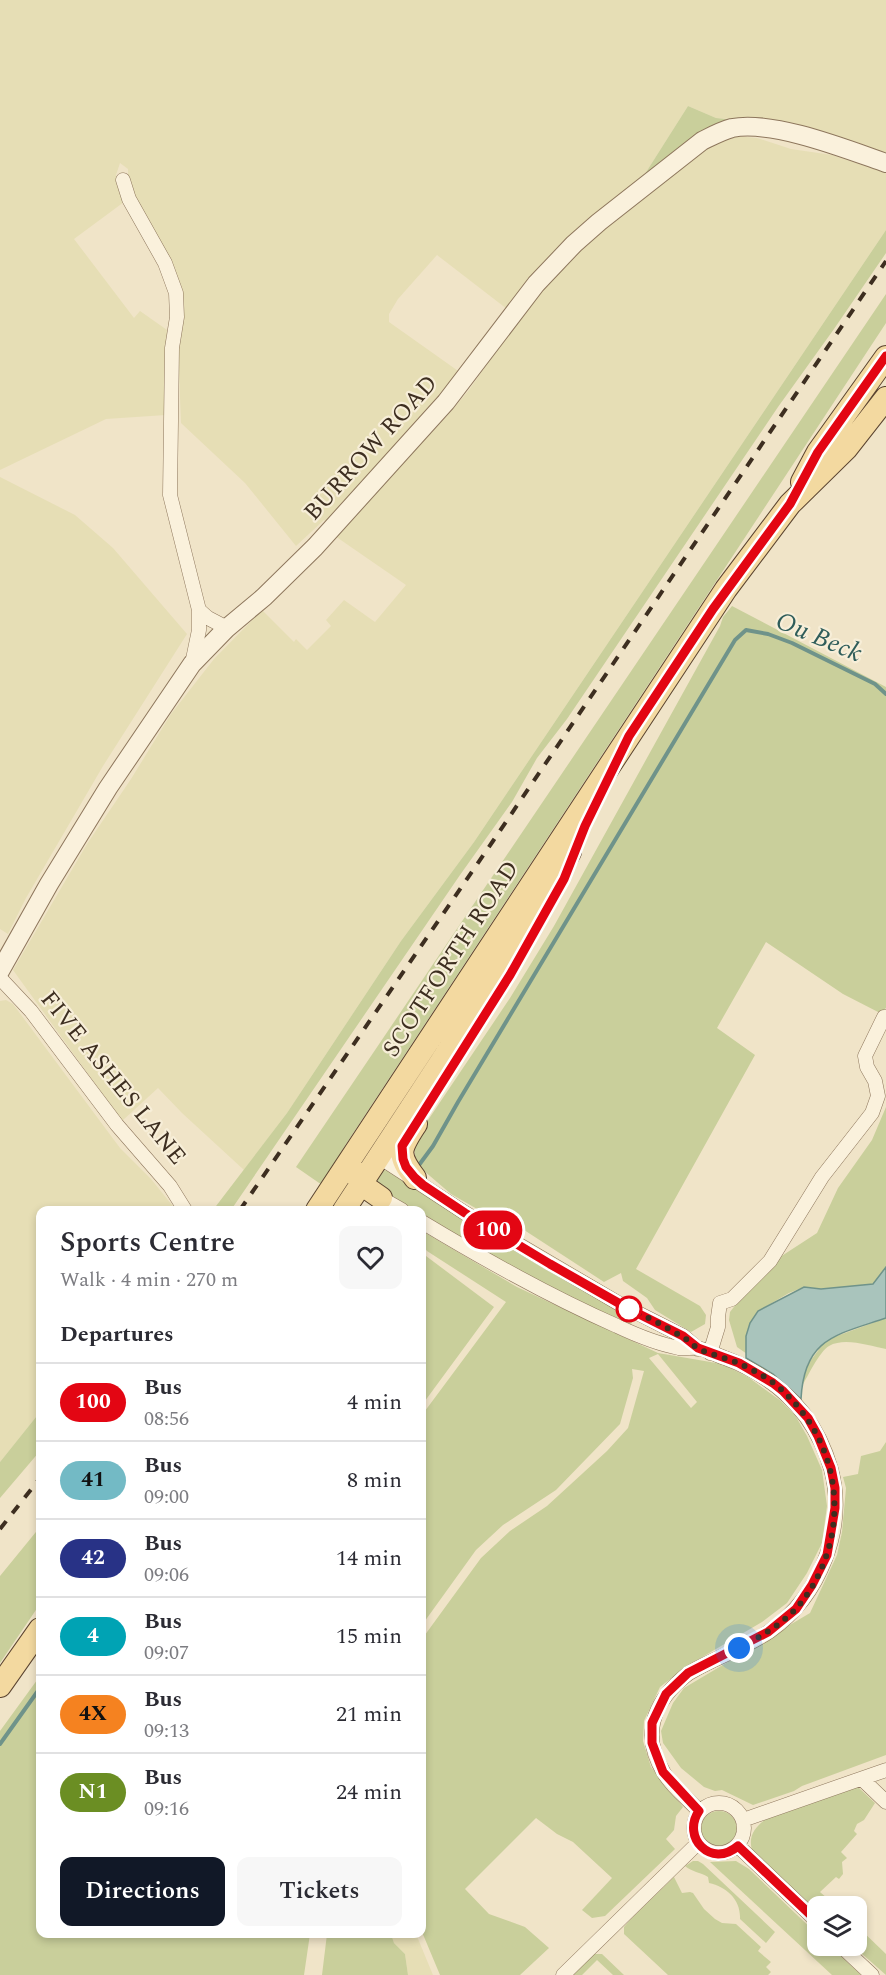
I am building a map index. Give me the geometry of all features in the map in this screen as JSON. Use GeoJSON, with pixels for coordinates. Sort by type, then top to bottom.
{"type":"FeatureCollection","features":[{"type":"Feature","properties":{"kind":"main road","name":"SCOTFORTH ROAD"},"geometry":{"type":"LineString","coordinates":[[320,1206],[713,609],[790,504],[818,452],[886,357]]}},
{"type":"Feature","properties":{"kind":"main road","name":"SCOTFORTH ROAD"},"geometry":{"type":"LineString","coordinates":[[818,452],[845,431],[886,378]]}},
{"type":"Feature","properties":{"kind":"main road","name":"SCOTFORTH ROAD"},"geometry":{"type":"LineString","coordinates":[[790,504],[846,449],[886,398]]}},
{"type":"Feature","properties":{"kind":"main road","name":"SCOTFORTH ROAD"},"geometry":{"type":"LineString","coordinates":[[351,1199],[477,1006],[585,826],[629,736]]}},
{"type":"Feature","properties":{"kind":"main road"},"geometry":{"type":"LineString","coordinates":[[415,1178],[406,1167],[402,1146],[521,956],[564,879],[585,826]]}},
{"type":"Feature","properties":{"kind":"main road"},"geometry":{"type":"LineString","coordinates":[[380,1156],[353,1158],[351,1199],[381,1198]]}},
{"type":"Feature","properties":{"kind":"main road"},"geometry":{"type":"LineString","coordinates":[[0,1686],[36,1635]]}},
{"type":"Feature","properties":{"kind":"street","name":"BURROW ROAD"},"geometry":{"type":"LineString","coordinates":[[0,971],[49,884],[108,788],[192,664],[327,534],[446,402],[536,284],[598,222],[702,141],[719,132],[734,128],[757,127],[819,140],[886,163]]}},
{"type":"Feature","properties":{"kind":"street"},"geometry":{"type":"LineString","coordinates":[[123,180],[129,199],[165,263],[176,293],[177,317],[172,348],[170,495],[199,610],[199,630],[192,664]]}},
{"type":"Feature","properties":{"kind":"street"},"geometry":{"type":"LineString","coordinates":[[199,610],[208,618],[227,628]]}},
{"type":"Feature","properties":{"kind":"street","name":"FIVE ASHES LANE"},"geometry":{"type":"LineString","coordinates":[[0,978],[32,1011],[117,1125],[170,1186],[182,1206]]}},
{"type":"Feature","properties":{"kind":"street"},"geometry":{"type":"LineString","coordinates":[[704,1351],[718,1327],[720,1303],[732,1299],[770,1261],[822,1177],[872,1113],[878,1096],[865,1056],[886,1017]]}},
{"type":"Feature","properties":{"kind":"street"},"geometry":{"type":"LineString","coordinates":[[380,1156],[465,1213],[623,1306],[683,1336],[704,1351]]}},
{"type":"Feature","properties":{"kind":"street"},"geometry":{"type":"LineString","coordinates":[[381,1198],[395,1206]]}},
{"type":"Feature","properties":{"kind":"street"},"geometry":{"type":"LineString","coordinates":[[426,1224],[519,1279],[629,1332],[679,1348],[704,1351],[739,1363],[783,1391],[808,1418],[818,1436],[831,1468],[835,1488],[835,1508],[827,1555],[804,1600],[781,1623],[768,1632],[688,1673],[666,1694],[652,1723],[652,1743],[660,1765],[667,1778],[699,1811]]}},
{"type":"Feature","properties":{"kind":"street"},"geometry":{"type":"LineString","coordinates":[[743,1820],[886,1770]]}},
{"type":"Feature","properties":{"kind":"street"},"geometry":{"type":"LineString","coordinates":[[862,1779],[886,1802]]}},
{"type":"Feature","properties":{"kind":"street"},"geometry":{"type":"LineString","coordinates":[[719,1803],[739,1813],[743,1820],[744,1834],[738,1846],[728,1852],[718,1854],[707,1851],[698,1843],[694,1824],[695,1816],[699,1811],[708,1805],[719,1803]]}},
{"type":"Feature","properties":{"kind":"street"},"geometry":{"type":"LineString","coordinates":[[563,1975],[698,1843]]}},
{"type":"Feature","properties":{"kind":"street"},"geometry":{"type":"LineString","coordinates":[[738,1846],[807,1912]]}},
{"type":"Feature","properties":{"kind":"street"},"geometry":{"type":"LineString","coordinates":[[852,1956],[872,1975]]}},
{"type":"Feature","properties":{"kind":"shaded area"},"geometry":{"type":"Polygon","coordinates":[[[0,0],[886,0],[886,155],[775,122],[716,118],[688,106],[643,177],[619,198],[595,213],[538,272],[507,309],[437,255],[398,299],[389,314],[389,322],[461,373],[328,524],[324,520],[296,546],[245,483],[181,423],[178,348],[182,315],[128,185],[128,169],[120,163],[116,175],[124,202],[74,239],[134,318],[140,311],[167,330],[166,415],[106,419],[0,470],[0,0]]]}},
{"type":"Feature","properties":{"kind":"shaded area"},"geometry":{"type":"Polygon","coordinates":[[[736,136],[757,138],[791,149],[832,155],[886,173],[886,230],[474,842],[401,941],[287,1113],[244,1170],[158,1088],[122,1121],[13,970],[87,844],[171,714],[214,659],[262,610],[294,642],[296,639],[307,650],[331,626],[326,620],[344,600],[375,622],[406,585],[335,536],[447,416],[469,390],[541,289],[570,259],[601,231],[712,145],[736,136]]]}},
{"type":"Feature","properties":{"kind":"shaded area"},"geometry":{"type":"Polygon","coordinates":[[[0,477],[75,515],[113,548],[187,634],[103,766],[26,898],[8,934],[0,929],[0,477]]]}},
{"type":"Feature","properties":{"kind":"shaded area"},"geometry":{"type":"Polygon","coordinates":[[[6,1000],[13,1004],[120,1148],[151,1179],[173,1206],[36,1206],[36,1417],[0,1462],[0,1001],[6,1000]]]}},
{"type":"Feature","properties":{"kind":"shaded area"},"geometry":{"type":"Polygon","coordinates":[[[392,1938],[418,1938],[433,1975],[408,1975],[405,1954],[392,1938]]]}},
{"type":"Feature","properties":{"kind":"green space"},"geometry":{"type":"Polygon","coordinates":[[[688,106],[716,118],[736,120],[643,177],[688,106]]]}},
{"type":"Feature","properties":{"kind":"green space"},"geometry":{"type":"Polygon","coordinates":[[[886,230],[886,253],[778,407],[567,719],[537,758],[512,802],[234,1206],[216,1206],[287,1113],[401,941],[474,842],[886,230]]]}},
{"type":"Feature","properties":{"kind":"green space"},"geometry":{"type":"Polygon","coordinates":[[[886,294],[886,323],[346,1144],[322,1185],[296,1167],[886,294]]]}},
{"type":"Feature","properties":{"kind":"green space"},"geometry":{"type":"Polygon","coordinates":[[[732,606],[886,687],[886,1008],[880,1013],[843,994],[766,942],[717,1028],[755,1055],[636,1269],[700,1306],[706,1315],[705,1324],[691,1332],[655,1310],[647,1298],[623,1281],[621,1273],[604,1282],[492,1209],[489,1213],[484,1213],[451,1194],[416,1164],[414,1148],[422,1129],[510,998],[554,926],[723,617],[732,606]]]}},
{"type":"Feature","properties":{"kind":"green space"},"geometry":{"type":"Polygon","coordinates":[[[886,1107],[886,1267],[873,1284],[821,1289],[804,1287],[758,1311],[750,1323],[746,1336],[747,1354],[737,1347],[729,1320],[730,1312],[747,1290],[777,1259],[817,1233],[838,1188],[872,1140],[886,1107]]]}},
{"type":"Feature","properties":{"kind":"green space"},"geometry":{"type":"Polygon","coordinates":[[[382,1170],[392,1171],[632,1315],[634,1320],[630,1325],[625,1325],[521,1273],[426,1218],[426,1206],[407,1206],[395,1200],[374,1180],[382,1170]]]}},
{"type":"Feature","properties":{"kind":"green space"},"geometry":{"type":"Polygon","coordinates":[[[426,1233],[517,1287],[658,1353],[722,1364],[748,1377],[781,1401],[795,1415],[822,1470],[827,1506],[822,1543],[807,1573],[787,1603],[762,1622],[687,1666],[660,1687],[644,1721],[643,1741],[651,1767],[683,1807],[676,1816],[674,1830],[666,1839],[675,1849],[605,1916],[592,1918],[582,1910],[612,1878],[573,1842],[557,1834],[536,1818],[465,1889],[489,1914],[525,1927],[549,1948],[520,1975],[440,1975],[425,1938],[426,1634],[481,1558],[510,1531],[547,1506],[607,1451],[628,1428],[644,1371],[632,1369],[633,1378],[620,1424],[556,1490],[503,1525],[476,1550],[426,1619],[426,1410],[506,1302],[427,1251],[426,1233]],[[658,1354],[649,1358],[691,1408],[697,1402],[658,1354]]]}},
{"type":"Feature","properties":{"kind":"green space"},"geometry":{"type":"Polygon","coordinates":[[[426,1256],[494,1307],[426,1400],[426,1256]]]}},
{"type":"Feature","properties":{"kind":"green space"},"geometry":{"type":"Polygon","coordinates":[[[886,1318],[886,1349],[850,1342],[835,1343],[825,1349],[802,1386],[805,1368],[826,1340],[886,1318]]]}},
{"type":"Feature","properties":{"kind":"green space"},"geometry":{"type":"Polygon","coordinates":[[[36,1417],[36,1456],[0,1498],[0,1462],[36,1417]]]}},
{"type":"Feature","properties":{"kind":"green space"},"geometry":{"type":"Polygon","coordinates":[[[886,1442],[886,1755],[753,1805],[722,1790],[715,1791],[704,1787],[681,1768],[663,1743],[661,1731],[673,1703],[684,1688],[810,1613],[837,1555],[842,1532],[846,1488],[843,1477],[858,1474],[861,1456],[880,1451],[886,1442]]]}},
{"type":"Feature","properties":{"kind":"green space"},"geometry":{"type":"Polygon","coordinates":[[[36,1532],[36,1610],[0,1663],[0,1576],[36,1532]]]}},
{"type":"Feature","properties":{"kind":"green space"},"geometry":{"type":"Polygon","coordinates":[[[36,1682],[36,1938],[309,1938],[304,1975],[0,1975],[0,1731],[36,1682]]]}},
{"type":"Feature","properties":{"kind":"green space"},"geometry":{"type":"Polygon","coordinates":[[[858,1787],[875,1803],[864,1820],[857,1824],[854,1831],[857,1834],[841,1852],[847,1858],[842,1862],[843,1874],[839,1879],[836,1877],[820,1892],[825,1896],[807,1896],[807,1902],[752,1850],[752,1836],[766,1819],[858,1787]]]}},
{"type":"Feature","properties":{"kind":"green space"},"geometry":{"type":"Polygon","coordinates":[[[719,1811],[732,1816],[737,1829],[732,1842],[719,1847],[706,1842],[701,1829],[706,1816],[719,1811]]]}},
{"type":"Feature","properties":{"kind":"green space"},"geometry":{"type":"Polygon","coordinates":[[[693,1861],[703,1864],[775,1932],[766,1943],[740,1919],[738,1906],[732,1895],[709,1883],[708,1877],[685,1866],[693,1861]]]}},
{"type":"Feature","properties":{"kind":"green space"},"geometry":{"type":"Polygon","coordinates":[[[736,1861],[749,1869],[807,1924],[807,1952],[710,1862],[736,1861]]]}},
{"type":"Feature","properties":{"kind":"green space"},"geometry":{"type":"Polygon","coordinates":[[[674,1877],[682,1893],[693,1893],[704,1909],[715,1919],[722,1923],[736,1924],[761,1947],[758,1951],[771,1962],[766,1967],[771,1972],[768,1975],[668,1975],[624,1934],[624,1927],[630,1920],[674,1877]]]}},
{"type":"Feature","properties":{"kind":"green space"},"geometry":{"type":"Polygon","coordinates":[[[867,1936],[886,1954],[886,1975],[864,1956],[867,1956],[867,1936]]]}},
{"type":"Feature","properties":{"kind":"green space"},"geometry":{"type":"Polygon","coordinates":[[[327,1938],[392,1938],[405,1954],[408,1975],[322,1975],[327,1938]]]}},
{"type":"Feature","properties":{"kind":"green space"},"geometry":{"type":"Polygon","coordinates":[[[593,1954],[602,1954],[624,1975],[613,1975],[597,1960],[582,1975],[573,1975],[593,1954]]]}},
{"type":"Feature","properties":{"kind":"green space"},"geometry":{"type":"Polygon","coordinates":[[[811,1956],[841,1956],[861,1975],[832,1975],[811,1956]]]}},
{"type":"Feature","properties":{"kind":"water"},"geometry":{"type":"Polygon","coordinates":[[[886,1267],[886,1318],[838,1335],[816,1351],[803,1379],[801,1399],[773,1374],[746,1358],[746,1336],[750,1323],[758,1311],[804,1287],[821,1289],[873,1284],[886,1267]]]}},
{"type":"Feature","properties":{"kind":"waterway","name":"Ou Beck"},"geometry":{"type":"LineString","coordinates":[[419,1165],[433,1146],[735,640],[746,630],[768,634],[792,643],[875,684],[886,694]]}},
{"type":"Feature","properties":{"kind":"waterway","name":"Ou Beck"},"geometry":{"type":"LineString","coordinates":[[0,1744],[36,1694]]}},
{"type":"Feature","properties":{"kind":"railway"},"geometry":{"type":"LineString","coordinates":[[243,1206],[886,261]]}},
{"type":"Feature","properties":{"kind":"railway"},"geometry":{"type":"LineString","coordinates":[[0,1529],[36,1483]]}},
{"type":"Feature","properties":{"kind":"bus line","name":"100"},"geometry":{"type":"LineString","coordinates":[[807,1911],[738,1846],[723,1854],[712,1853],[701,1847],[694,1830],[695,1816],[699,1811],[663,1772],[655,1754],[651,1732],[652,1723],[666,1694],[688,1673],[768,1632],[781,1623],[804,1600],[827,1555],[835,1508],[835,1488],[831,1468],[818,1436],[808,1418],[773,1383],[739,1363],[698,1348],[683,1336],[618,1303],[465,1213],[423,1185],[406,1167],[402,1146],[510,975],[564,879],[585,826],[629,736],[713,609],[790,504],[818,452],[886,356]]}},
{"type":"Feature","properties":{"kind":"route"},"geometry":{"type":"LineString","coordinates":[[629,1309],[683,1336],[698,1348],[739,1363],[773,1383],[808,1418],[831,1468],[835,1488],[833,1527],[827,1555],[820,1571],[804,1600],[796,1609],[768,1632],[739,1648]]}}]}
